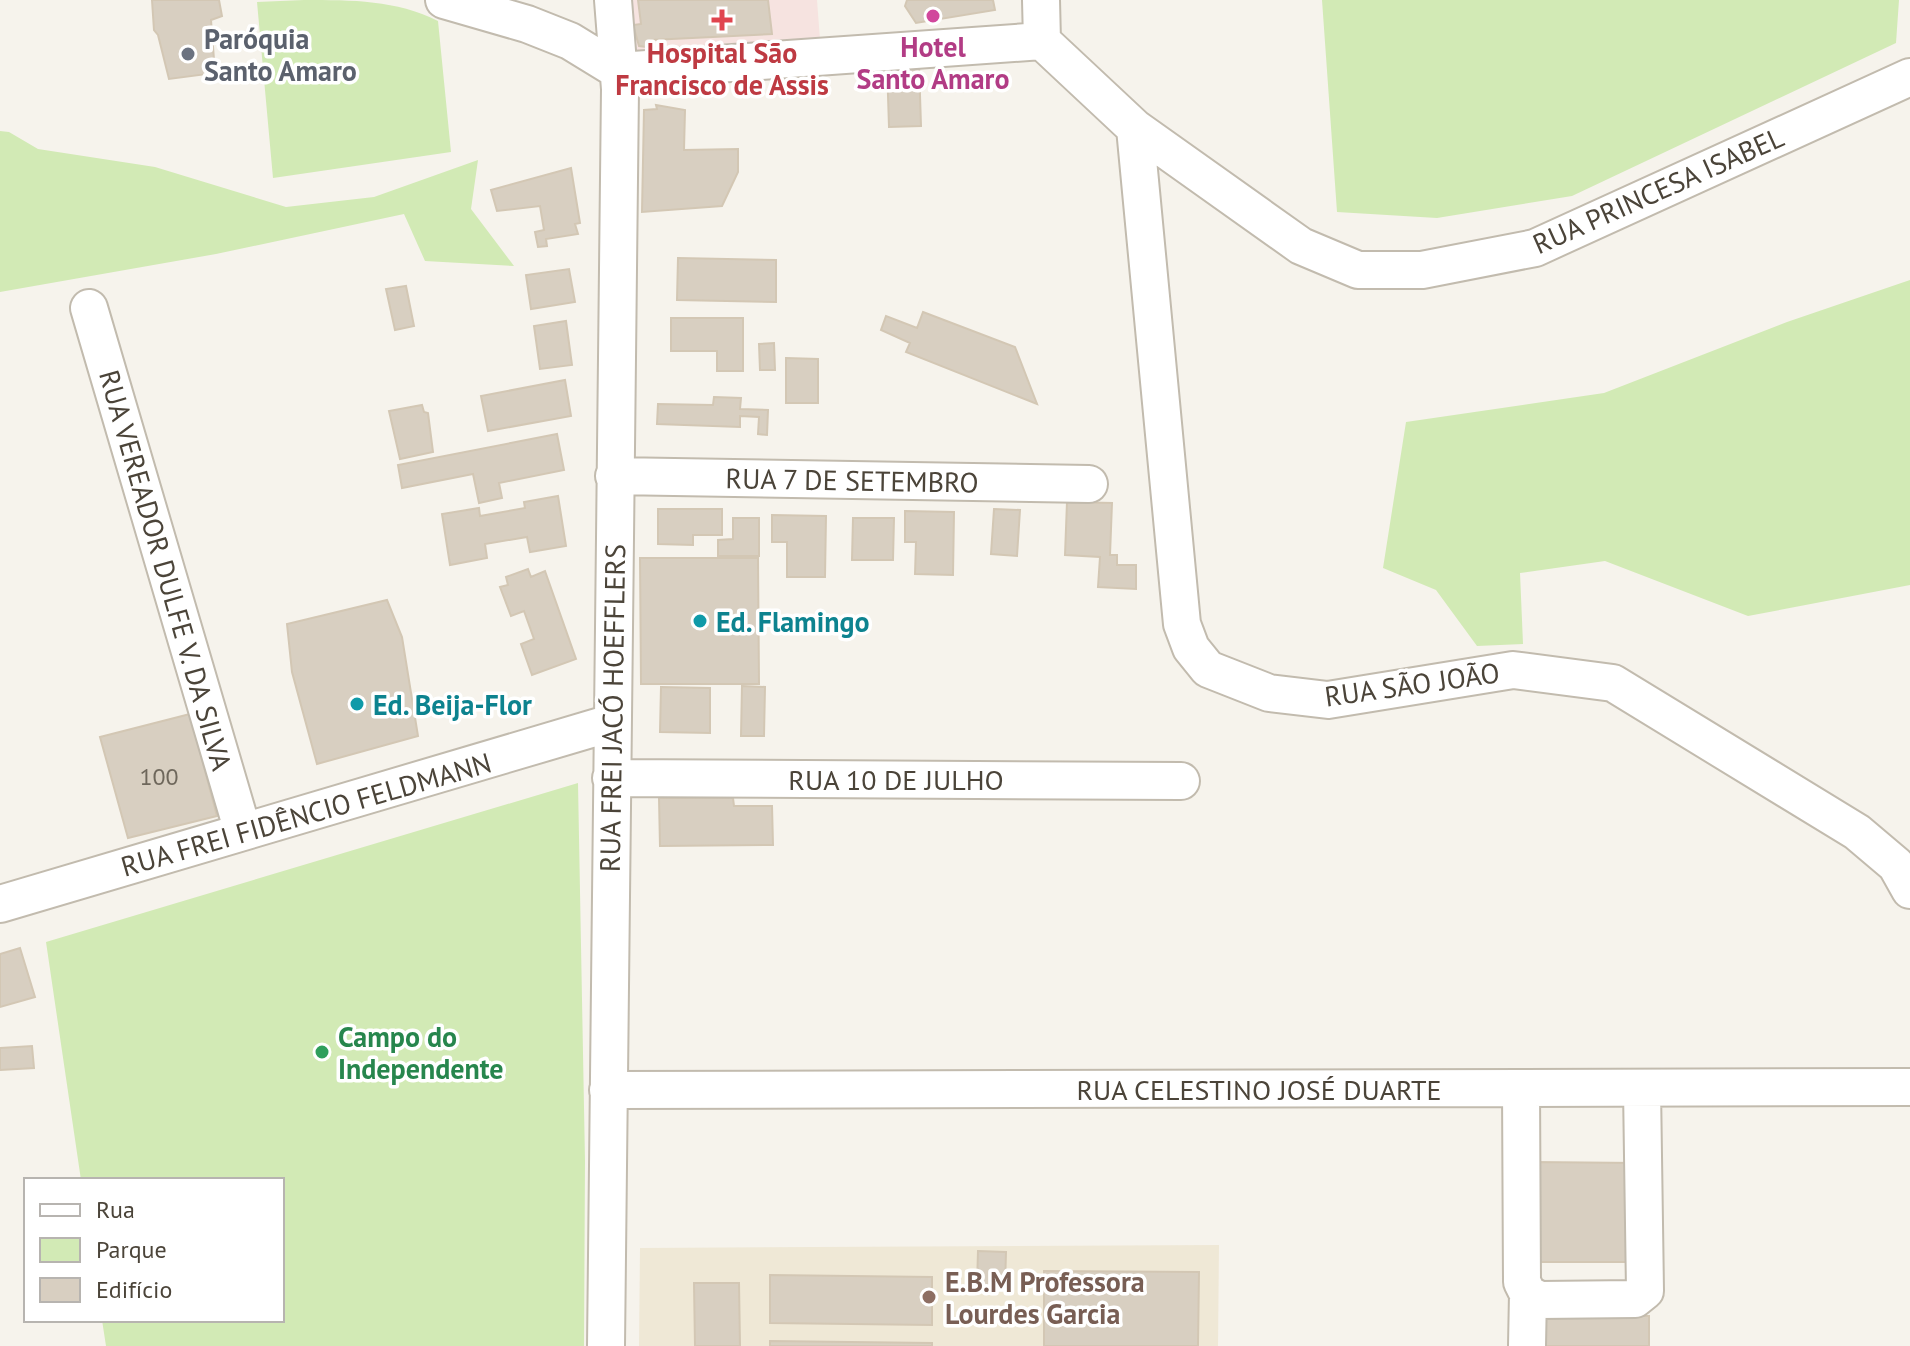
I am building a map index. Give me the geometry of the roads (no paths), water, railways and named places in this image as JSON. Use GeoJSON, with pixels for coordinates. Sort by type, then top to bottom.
{"type":"FeatureCollection","features":[{"type":"Feature","properties":{"kind":"street"},"geometry":{"type":"LineString","coordinates":[[444,0],[527,24],[570,41],[619,71],[1042,41],[1041,0]]}},
{"type":"Feature","properties":{"kind":"street","name":"RUA FREI JACÓ HOEFFLERS"},"geometry":{"type":"LineString","coordinates":[[606,1346],[619,71],[613,0]]}},
{"type":"Feature","properties":{"kind":"street","name":"RUA PRINCESA ISABEL"},"geometry":{"type":"LineString","coordinates":[[1042,41],[1135,128],[1301,246],[1358,270],[1394,272],[1478,261],[1535,248],[1910,77]]}},
{"type":"Feature","properties":{"kind":"street","name":"RUA SÃO JOÃO"},"geometry":{"type":"LineString","coordinates":[[1135,128],[1182,624],[1191,648],[1208,669],[1269,693],[1328,700],[1513,670],[1613,683],[1857,832],[1896,865],[1910,890]]}},
{"type":"Feature","properties":{"kind":"street","name":"RUA VEREADOR DULFE V. DA SILVA"},"geometry":{"type":"LineString","coordinates":[[89,308],[243,832]]}},
{"type":"Feature","properties":{"kind":"street","name":"RUA 7 DE SETEMBRO"},"geometry":{"type":"LineString","coordinates":[[614,476],[1089,484]]}},
{"type":"Feature","properties":{"kind":"street","name":"RUA FREI FIDÊNCIO FELDMANN"},"geometry":{"type":"LineString","coordinates":[[0,904],[611,723]]}},
{"type":"Feature","properties":{"kind":"street","name":"RUA 10 DE JULHO"},"geometry":{"type":"LineString","coordinates":[[611,778],[1181,781]]}},
{"type":"Feature","properties":{"kind":"street","name":"RUA CELESTINO JOSÉ DUARTE"},"geometry":{"type":"LineString","coordinates":[[608,1090],[1910,1087]]}},
{"type":"Feature","properties":{"kind":"street"},"geometry":{"type":"LineString","coordinates":[[1521,1088],[1520,1221],[1522,1282],[1528,1294],[1527,1346]]}},
{"type":"Feature","properties":{"kind":"street"},"geometry":{"type":"LineString","coordinates":[[1528,1294],[1540,1300],[1588,1301],[1635,1299],[1645,1291],[1642,1088]]}},
{"type":"Feature","properties":{"kind":"place","name":"Hotel Santo Amaro"},"geometry":{"type":"Point","coordinates":[933,16]}},
{"type":"Feature","properties":{"kind":"place","name":"Hospital São Francisco de Assis"},"geometry":{"type":"Point","coordinates":[722,20]}},
{"type":"Feature","properties":{"kind":"place","name":"Paróquia Santo Amaro"},"geometry":{"type":"Point","coordinates":[188,54]}},
{"type":"Feature","properties":{"kind":"place","name":"Ed. Flamingo"},"geometry":{"type":"Point","coordinates":[700,621]}},
{"type":"Feature","properties":{"kind":"place","name":"Ed. Beija-Flor"},"geometry":{"type":"Point","coordinates":[357,704]}},
{"type":"Feature","properties":{"kind":"place","name":"Campo do Independente"},"geometry":{"type":"Point","coordinates":[322,1052]}},
{"type":"Feature","properties":{"kind":"place","name":"E.B.M Professora Lourdes Garcia"},"geometry":{"type":"Point","coordinates":[929,1297]}}]}
